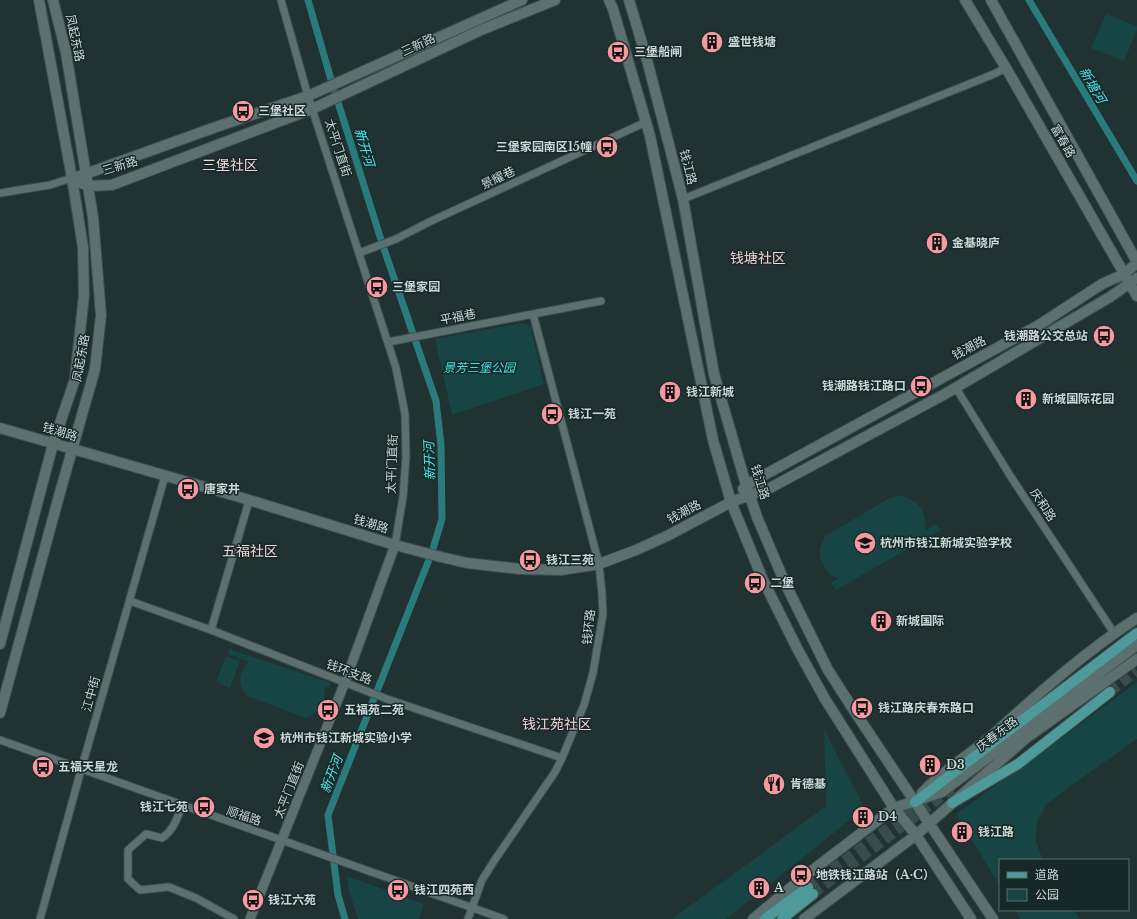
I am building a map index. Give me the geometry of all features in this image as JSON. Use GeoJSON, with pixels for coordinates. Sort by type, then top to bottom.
{"type":"FeatureCollection","features":[{"type":"Feature","properties":{"kind":"main road","name":"凤起东路"},"geometry":{"type":"LineString","coordinates":[[0,644],[53,444],[75,379],[84,295],[83,247],[72,178],[39,0]]}},
{"type":"Feature","properties":{"kind":"main road","name":"凤起东路"},"geometry":{"type":"LineString","coordinates":[[0,714],[94,369],[101,315],[94,231],[88,186],[66,53],[53,0]]}},
{"type":"Feature","properties":{"kind":"main road","name":"三新路"},"geometry":{"type":"LineString","coordinates":[[72,178],[308,96],[522,0]]}},
{"type":"Feature","properties":{"kind":"main road","name":"三新路"},"geometry":{"type":"LineString","coordinates":[[72,178],[88,186],[112,185],[312,109],[480,30],[555,0]]}},
{"type":"Feature","properties":{"kind":"main road"},"geometry":{"type":"LineString","coordinates":[[609,0],[613,9],[646,122],[713,440],[731,502],[763,580],[798,650],[825,699],[894,808],[916,835],[971,919]]}},
{"type":"Feature","properties":{"kind":"main road","name":"钱江路"},"geometry":{"type":"LineString","coordinates":[[629,0],[648,60],[683,199],[714,374],[746,485],[757,517],[784,583],[828,670],[993,919]]}},
{"type":"Feature","properties":{"kind":"main road","name":"富春路"},"geometry":{"type":"LineString","coordinates":[[965,0],[1006,68],[1124,274],[1133,281],[1137,296]]}},
{"type":"Feature","properties":{"kind":"main road","name":"富春路"},"geometry":{"type":"LineString","coordinates":[[991,0],[1137,263]]}},
{"type":"Feature","properties":{"kind":"main road","name":"钱潮路"},"geometry":{"type":"LineString","coordinates":[[731,502],[746,485],[1039,325],[1102,284],[1124,274],[1137,263]]}},
{"type":"Feature","properties":{"kind":"main road","name":"钱潮路"},"geometry":{"type":"LineString","coordinates":[[0,428],[421,552],[467,563],[520,569],[561,570],[599,564],[636,550],[668,536],[731,502],[770,488],[956,388],[1133,281]]}},
{"type":"Feature","properties":{"kind":"main road"},"geometry":{"type":"LineString","coordinates":[[915,802],[932,782],[986,740],[1033,698],[1114,633],[1137,618]]}},
{"type":"Feature","properties":{"kind":"main road"},"geometry":{"type":"LineString","coordinates":[[915,802],[1137,633]]}},
{"type":"Feature","properties":{"kind":"main road","name":"庆春东路"},"geometry":{"type":"LineString","coordinates":[[753,919],[801,879],[894,808],[942,792],[1137,645]]}},
{"type":"Feature","properties":{"kind":"main road","name":"庆春东路"},"geometry":{"type":"LineString","coordinates":[[804,919],[916,835],[1025,739],[1137,659]]}},
{"type":"Feature","properties":{"kind":"main road"},"geometry":{"type":"LineString","coordinates":[[952,803],[1018,764],[1110,692]]}},
{"type":"Feature","properties":{"kind":"main road"},"geometry":{"type":"LineString","coordinates":[[764,919],[810,890],[782,919]]}},
{"type":"Feature","properties":{"kind":"street","name":"太平门直街"},"geometry":{"type":"LineString","coordinates":[[250,919],[345,682],[395,545],[403,497],[406,456],[405,414],[396,368],[360,253],[312,109],[281,0]]}},
{"type":"Feature","properties":{"kind":"street"},"geometry":{"type":"LineString","coordinates":[[683,199],[1006,68]]}},
{"type":"Feature","properties":{"kind":"street","name":"景耀巷"},"geometry":{"type":"LineString","coordinates":[[360,253],[396,239],[429,222],[646,122]]}},
{"type":"Feature","properties":{"kind":"street"},"geometry":{"type":"LineString","coordinates":[[0,193],[50,184],[72,178]]}},
{"type":"Feature","properties":{"kind":"street","name":"平福巷"},"geometry":{"type":"LineString","coordinates":[[388,342],[601,301]]}},
{"type":"Feature","properties":{"kind":"street","name":"钱环路"},"geometry":{"type":"LineString","coordinates":[[468,919],[482,880],[555,772],[562,758],[584,705],[593,673],[603,614],[599,564],[533,314]]}},
{"type":"Feature","properties":{"kind":"street","name":"庆和路"},"geometry":{"type":"LineString","coordinates":[[956,388],[1011,477],[1114,633]]}},
{"type":"Feature","properties":{"kind":"street","name":"江中街"},"geometry":{"type":"LineString","coordinates":[[40,919],[165,476]]}},
{"type":"Feature","properties":{"kind":"street"},"geometry":{"type":"LineString","coordinates":[[211,630],[249,501]]}},
{"type":"Feature","properties":{"kind":"street","name":"钱环支路"},"geometry":{"type":"LineString","coordinates":[[130,601],[211,630],[387,699],[562,758]]}},
{"type":"Feature","properties":{"kind":"street","name":"顺福路"},"geometry":{"type":"LineString","coordinates":[[0,740],[182,806],[504,919]]}},
{"type":"Feature","properties":{"kind":"street"},"geometry":{"type":"LineString","coordinates":[[182,806],[172,829],[167,835],[162,838],[146,834],[128,850],[128,879],[140,890],[169,887],[196,898],[234,919]]}},
{"type":"Feature","properties":{"kind":"green space"},"geometry":{"type":"Polygon","coordinates":[[[1106,14],[1137,26],[1137,30],[1124,61],[1091,48],[1106,14]]]}},
{"type":"Feature","properties":{"kind":"green space","name":"景芳三堡公园"},"geometry":{"type":"Polygon","coordinates":[[[521,323],[530,325],[544,384],[452,415],[435,339],[521,323]]]}},
{"type":"Feature","properties":{"kind":"green space"},"geometry":{"type":"Polygon","coordinates":[[[900,495],[913,501],[921,507],[925,523],[925,531],[936,524],[941,530],[836,590],[831,583],[839,578],[831,576],[825,569],[820,557],[820,549],[825,536],[888,499],[900,495]]]}},
{"type":"Feature","properties":{"kind":"green space"},"geometry":{"type":"Polygon","coordinates":[[[229,649],[331,683],[329,688],[324,687],[325,697],[321,706],[315,713],[306,718],[247,696],[242,688],[240,679],[241,674],[248,662],[228,654],[229,649]]]}},
{"type":"Feature","properties":{"kind":"green space"},"geometry":{"type":"Polygon","coordinates":[[[226,656],[240,661],[230,688],[216,682],[226,656]]]}},
{"type":"Feature","properties":{"kind":"green space"},"geometry":{"type":"Polygon","coordinates":[[[1137,682],[1137,739],[1046,805],[1037,822],[1036,842],[1043,859],[999,859],[999,884],[956,814],[1137,682]]]}},
{"type":"Feature","properties":{"kind":"green space"},"geometry":{"type":"Polygon","coordinates":[[[824,729],[863,805],[840,828],[726,919],[672,919],[826,806],[824,729]]]}},
{"type":"Feature","properties":{"kind":"green space"},"geometry":{"type":"Polygon","coordinates":[[[347,876],[424,904],[419,919],[358,919],[349,891],[347,876]]]}},
{"type":"Feature","properties":{"kind":"green space"},"geometry":{"type":"Polygon","coordinates":[[[1016,911],[1075,911],[1080,919],[1020,919],[1016,911]]]}},
{"type":"Feature","properties":{"kind":"waterway","name":"新开河"},"geometry":{"type":"LineString","coordinates":[[308,0],[332,83],[382,243],[436,401],[441,445],[442,519],[432,552],[328,815],[338,895],[345,919]]}},
{"type":"Feature","properties":{"kind":"waterway","name":"新塘河"},"geometry":{"type":"LineString","coordinates":[[1029,0],[1137,181]]}},
{"type":"Feature","properties":{"kind":"tunnel"},"geometry":{"type":"LineString","coordinates":[[1110,692],[1137,671]]}},
{"type":"Feature","properties":{"kind":"tunnel"},"geometry":{"type":"LineString","coordinates":[[813,894],[952,789]]}},
{"type":"Feature","properties":{"kind":"tunnel"},"geometry":{"type":"LineString","coordinates":[[808,887],[924,801]]}},
{"type":"Feature","properties":{"kind":"place","name":"盛世钱塘"},"geometry":{"type":"Point","coordinates":[712,42]}},
{"type":"Feature","properties":{"kind":"place","name":"三堡船闸"},"geometry":{"type":"Point","coordinates":[618,52]}},
{"type":"Feature","properties":{"kind":"place","name":"三堡社区"},"geometry":{"type":"Point","coordinates":[243,111]}},
{"type":"Feature","properties":{"kind":"place","name":"三堡家园南区15幢"},"geometry":{"type":"Point","coordinates":[607,147]}},
{"type":"Feature","properties":{"kind":"place","name":"金基晓庐"},"geometry":{"type":"Point","coordinates":[937,243]}},
{"type":"Feature","properties":{"kind":"place","name":"三堡家园"},"geometry":{"type":"Point","coordinates":[377,287]}},
{"type":"Feature","properties":{"kind":"place","name":"钱潮路公交总站"},"geometry":{"type":"Point","coordinates":[1104,336]}},
{"type":"Feature","properties":{"kind":"place","name":"钱潮路钱江路口"},"geometry":{"type":"Point","coordinates":[921,386]}},
{"type":"Feature","properties":{"kind":"place","name":"钱江新城"},"geometry":{"type":"Point","coordinates":[670,392]}},
{"type":"Feature","properties":{"kind":"place","name":"新城国际花园"},"geometry":{"type":"Point","coordinates":[1026,399]}},
{"type":"Feature","properties":{"kind":"place","name":"钱江一苑"},"geometry":{"type":"Point","coordinates":[552,414]}},
{"type":"Feature","properties":{"kind":"place","name":"唐家井"},"geometry":{"type":"Point","coordinates":[188,489]}},
{"type":"Feature","properties":{"kind":"place","name":"杭州市钱江新城实验学校"},"geometry":{"type":"Point","coordinates":[865,543]}},
{"type":"Feature","properties":{"kind":"place","name":"钱江三苑"},"geometry":{"type":"Point","coordinates":[530,560]}},
{"type":"Feature","properties":{"kind":"place","name":"二堡"},"geometry":{"type":"Point","coordinates":[755,583]}},
{"type":"Feature","properties":{"kind":"place","name":"新城国际"},"geometry":{"type":"Point","coordinates":[881,621]}},
{"type":"Feature","properties":{"kind":"place","name":"钱江路庆春东路口"},"geometry":{"type":"Point","coordinates":[862,708]}},
{"type":"Feature","properties":{"kind":"place","name":"五福苑二苑"},"geometry":{"type":"Point","coordinates":[328,710]}},
{"type":"Feature","properties":{"kind":"place","name":"杭州市钱江新城实验小学"},"geometry":{"type":"Point","coordinates":[264,738]}},
{"type":"Feature","properties":{"kind":"place","name":"D3"},"geometry":{"type":"Point","coordinates":[930,765]}},
{"type":"Feature","properties":{"kind":"place","name":"五福天星龙"},"geometry":{"type":"Point","coordinates":[43,767]}},
{"type":"Feature","properties":{"kind":"place","name":"肯德基"},"geometry":{"type":"Point","coordinates":[774,784]}},
{"type":"Feature","properties":{"kind":"place","name":"钱江七苑"},"geometry":{"type":"Point","coordinates":[204,807]}},
{"type":"Feature","properties":{"kind":"place","name":"D4"},"geometry":{"type":"Point","coordinates":[863,817]}},
{"type":"Feature","properties":{"kind":"place","name":"钱江路"},"geometry":{"type":"Point","coordinates":[962,832]}},
{"type":"Feature","properties":{"kind":"place","name":"地铁钱江路站（A·C）"},"geometry":{"type":"Point","coordinates":[801,875]}},
{"type":"Feature","properties":{"kind":"place","name":"A"},"geometry":{"type":"Point","coordinates":[759,888]}},
{"type":"Feature","properties":{"kind":"place","name":"钱江四苑西"},"geometry":{"type":"Point","coordinates":[398,890]}},
{"type":"Feature","properties":{"kind":"place","name":"钱江六苑"},"geometry":{"type":"Point","coordinates":[253,900]}},
{"type":"Feature","properties":{"kind":"district","name":"三堡社区"},"geometry":{"type":"Point","coordinates":[230,165]}},
{"type":"Feature","properties":{"kind":"district","name":"钱塘社区"},"geometry":{"type":"Point","coordinates":[758,258]}},
{"type":"Feature","properties":{"kind":"district","name":"五福社区"},"geometry":{"type":"Point","coordinates":[250,551]}},
{"type":"Feature","properties":{"kind":"district","name":"钱江苑社区"},"geometry":{"type":"Point","coordinates":[557,724]}}]}
